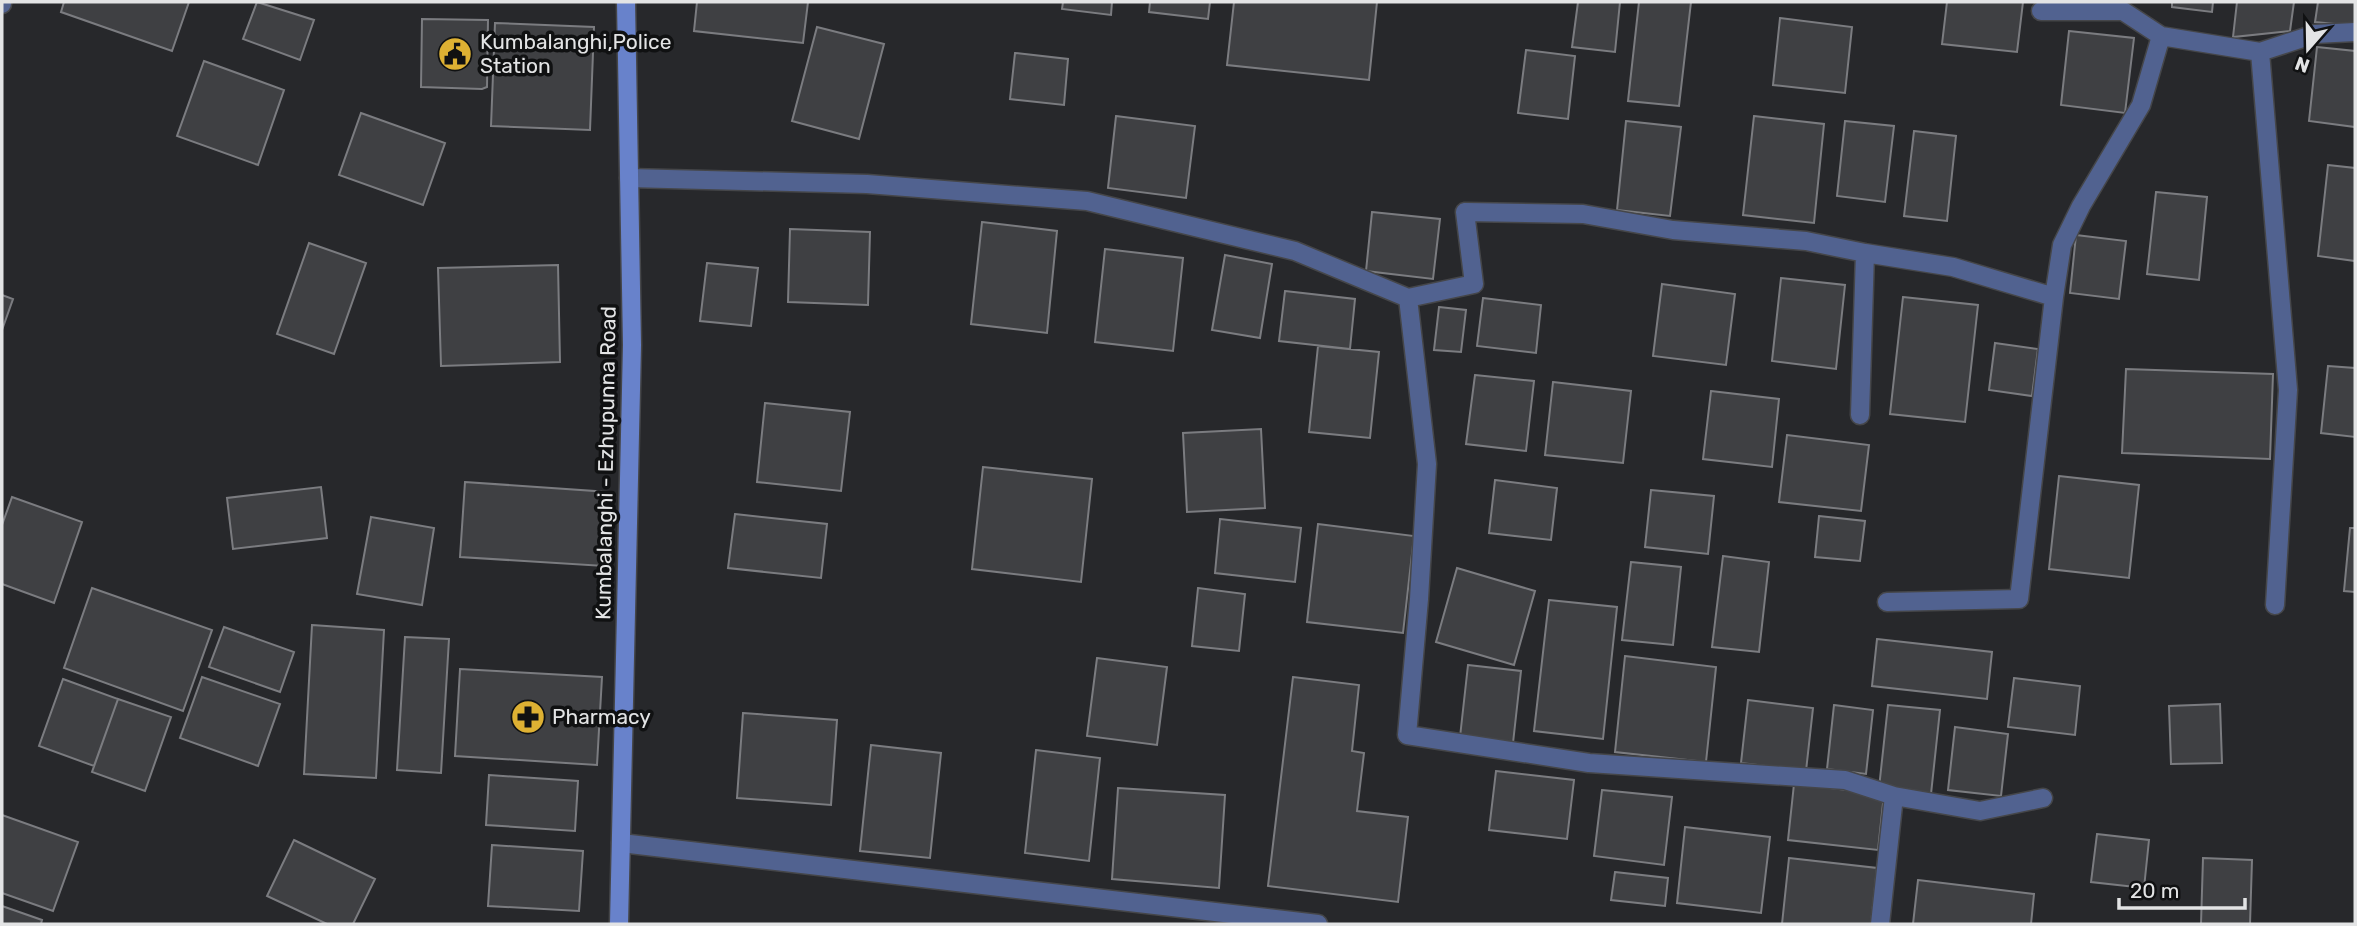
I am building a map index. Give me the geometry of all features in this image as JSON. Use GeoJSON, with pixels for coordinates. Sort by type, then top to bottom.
{"type":"FeatureCollection","features":[{"type":"Feature","properties":{"kind":"main road","name":"Kumbalanghi - Ezhupunna Road"},"geometry":{"type":"LineString","coordinates":[[619,924],[632,345],[626,2]]}},
{"type":"Feature","properties":{"kind":"street"},"geometry":{"type":"LineString","coordinates":[[2042,11],[2123,10],[2161,36],[2260,52],[2315,34],[2355,32]]}},
{"type":"Feature","properties":{"kind":"street"},"geometry":{"type":"LineString","coordinates":[[1887,602],[2019,599],[2062,245],[2081,206],[2141,105],[2161,36]]}},
{"type":"Feature","properties":{"kind":"street"},"geometry":{"type":"LineString","coordinates":[[2260,52],[2288,390],[2275,605]]}},
{"type":"Feature","properties":{"kind":"street"},"geometry":{"type":"LineString","coordinates":[[629,178],[867,184],[1087,201],[1295,251],[1408,298],[1474,284],[1465,212],[1583,214],[1673,230],[1806,241],[1953,267],[2054,297]]}},
{"type":"Feature","properties":{"kind":"street"},"geometry":{"type":"LineString","coordinates":[[1860,415],[1865,253]]}},
{"type":"Feature","properties":{"kind":"street"},"geometry":{"type":"LineString","coordinates":[[1408,298],[1427,464],[1407,735],[1589,763],[1845,780],[1894,796],[1980,811],[2043,798]]}},
{"type":"Feature","properties":{"kind":"street"},"geometry":{"type":"LineString","coordinates":[[1880,924],[1894,796]]}},
{"type":"Feature","properties":{"kind":"street"},"geometry":{"type":"LineString","coordinates":[[621,843],[1318,924]]}},
{"type":"Feature","properties":{"kind":"building"},"geometry":{"type":"Polygon","coordinates":[[[64,2],[189,2],[172,51],[61,12],[64,2]]]}},
{"type":"Feature","properties":{"kind":"building"},"geometry":{"type":"Polygon","coordinates":[[[257,2],[314,20],[300,60],[243,39],[257,2]]]}},
{"type":"Feature","properties":{"kind":"building"},"geometry":{"type":"Polygon","coordinates":[[[697,2],[808,2],[803,43],[694,31],[697,2]]]}},
{"type":"Feature","properties":{"kind":"building"},"geometry":{"type":"Polygon","coordinates":[[[1063,2],[1112,2],[1111,15],[1062,9],[1063,2]]]}},
{"type":"Feature","properties":{"kind":"building"},"geometry":{"type":"Polygon","coordinates":[[[1150,2],[1210,2],[1208,19],[1149,12],[1150,2]]]}},
{"type":"Feature","properties":{"kind":"building"},"geometry":{"type":"Polygon","coordinates":[[[1234,2],[1377,2],[1369,80],[1227,65],[1234,2]]]}},
{"type":"Feature","properties":{"kind":"building"},"geometry":{"type":"Polygon","coordinates":[[[1578,2],[1620,2],[1615,52],[1572,47],[1578,2]]]}},
{"type":"Feature","properties":{"kind":"building"},"geometry":{"type":"Polygon","coordinates":[[[1639,2],[1691,2],[1679,106],[1628,101],[1639,2]]]}},
{"type":"Feature","properties":{"kind":"building"},"geometry":{"type":"Polygon","coordinates":[[[1947,2],[2023,2],[2017,52],[1942,44],[1947,2]]]}},
{"type":"Feature","properties":{"kind":"building"},"geometry":{"type":"Polygon","coordinates":[[[2172,2],[2213,2],[2212,12],[2172,7],[2172,2]]]}},
{"type":"Feature","properties":{"kind":"building"},"geometry":{"type":"Polygon","coordinates":[[[2237,2],[2294,2],[2290,31],[2233,37],[2237,2]]]}},
{"type":"Feature","properties":{"kind":"building"},"geometry":{"type":"Polygon","coordinates":[[[2318,2],[2355,2],[2355,26],[2315,22],[2318,2]]]}},
{"type":"Feature","properties":{"kind":"building"},"geometry":{"type":"Polygon","coordinates":[[[1780,18],[1852,27],[1845,93],[1773,85],[1780,18]]]}},
{"type":"Feature","properties":{"kind":"building","name":"Kumbalanghi,Police Station"},"geometry":{"type":"Polygon","coordinates":[[[422,19],[488,20],[487,87],[421,87],[422,19]]]}},
{"type":"Feature","properties":{"kind":"building"},"geometry":{"type":"Polygon","coordinates":[[[495,23],[594,27],[590,130],[491,126],[495,23]]]}},
{"type":"Feature","properties":{"kind":"building"},"geometry":{"type":"Polygon","coordinates":[[[817,27],[884,44],[859,139],[792,121],[817,27]]]}},
{"type":"Feature","properties":{"kind":"building"},"geometry":{"type":"Polygon","coordinates":[[[2069,31],[2134,38],[2125,113],[2061,105],[2069,31]]]}},
{"type":"Feature","properties":{"kind":"building"},"geometry":{"type":"Polygon","coordinates":[[[2317,47],[2355,51],[2355,127],[2309,121],[2317,47]]]}},
{"type":"Feature","properties":{"kind":"building"},"geometry":{"type":"Polygon","coordinates":[[[1526,50],[1575,56],[1568,119],[1518,113],[1526,50]]]}},
{"type":"Feature","properties":{"kind":"building"},"geometry":{"type":"Polygon","coordinates":[[[1015,53],[1068,59],[1064,105],[1010,99],[1015,53]]]}},
{"type":"Feature","properties":{"kind":"building"},"geometry":{"type":"Polygon","coordinates":[[[204,61],[284,90],[258,165],[177,136],[204,61]]]}},
{"type":"Feature","properties":{"kind":"building"},"geometry":{"type":"Polygon","coordinates":[[[361,113],[445,143],[423,205],[339,175],[361,113]]]}},
{"type":"Feature","properties":{"kind":"building"},"geometry":{"type":"Polygon","coordinates":[[[1116,116],[1195,126],[1186,198],[1108,188],[1116,116]]]}},
{"type":"Feature","properties":{"kind":"building"},"geometry":{"type":"Polygon","coordinates":[[[1754,116],[1824,124],[1814,223],[1743,215],[1754,116]]]}},
{"type":"Feature","properties":{"kind":"building"},"geometry":{"type":"Polygon","coordinates":[[[1626,121],[1681,127],[1670,216],[1617,210],[1626,121]]]}},
{"type":"Feature","properties":{"kind":"building"},"geometry":{"type":"Polygon","coordinates":[[[1845,121],[1894,126],[1885,202],[1837,196],[1845,121]]]}},
{"type":"Feature","properties":{"kind":"building"},"geometry":{"type":"Polygon","coordinates":[[[1914,131],[1956,136],[1947,221],[1904,216],[1914,131]]]}},
{"type":"Feature","properties":{"kind":"building"},"geometry":{"type":"Polygon","coordinates":[[[2328,165],[2355,168],[2355,261],[2318,256],[2328,165]]]}},
{"type":"Feature","properties":{"kind":"building"},"geometry":{"type":"Polygon","coordinates":[[[2156,192],[2207,197],[2199,280],[2147,274],[2156,192]]]}},
{"type":"Feature","properties":{"kind":"building"},"geometry":{"type":"Polygon","coordinates":[[[1372,212],[1440,219],[1433,279],[1366,271],[1372,212]]]}},
{"type":"Feature","properties":{"kind":"building"},"geometry":{"type":"Polygon","coordinates":[[[982,222],[1057,231],[1047,333],[971,324],[982,222]]]}},
{"type":"Feature","properties":{"kind":"building"},"geometry":{"type":"Polygon","coordinates":[[[790,229],[870,232],[868,305],[788,302],[790,229]]]}},
{"type":"Feature","properties":{"kind":"building"},"geometry":{"type":"Polygon","coordinates":[[[2076,235],[2126,241],[2119,299],[2070,293],[2076,235]]]}},
{"type":"Feature","properties":{"kind":"building"},"geometry":{"type":"Polygon","coordinates":[[[309,243],[366,263],[334,354],[277,334],[309,243]]]}},
{"type":"Feature","properties":{"kind":"building"},"geometry":{"type":"Polygon","coordinates":[[[1105,249],[1183,258],[1173,351],[1095,342],[1105,249]]]}},
{"type":"Feature","properties":{"kind":"building"},"geometry":{"type":"Polygon","coordinates":[[[1225,255],[1272,264],[1260,338],[1212,330],[1225,255]]]}},
{"type":"Feature","properties":{"kind":"building"},"geometry":{"type":"Polygon","coordinates":[[[707,263],[758,268],[751,326],[700,321],[707,263]]]}},
{"type":"Feature","properties":{"kind":"building"},"geometry":{"type":"Polygon","coordinates":[[[558,265],[560,362],[441,366],[438,268],[558,265]]]}},
{"type":"Feature","properties":{"kind":"building"},"geometry":{"type":"Polygon","coordinates":[[[1781,278],[1845,285],[1836,369],[1772,361],[1781,278]]]}},
{"type":"Feature","properties":{"kind":"building"},"geometry":{"type":"Polygon","coordinates":[[[1662,284],[1735,294],[1726,365],[1653,356],[1662,284]]]}},
{"type":"Feature","properties":{"kind":"building"},"geometry":{"type":"Polygon","coordinates":[[[1285,291],[1355,299],[1350,349],[1279,341],[1285,291]]]}},
{"type":"Feature","properties":{"kind":"building"},"geometry":{"type":"Polygon","coordinates":[[[2,295],[13,299],[2,330],[2,295]]]}},
{"type":"Feature","properties":{"kind":"building"},"geometry":{"type":"Polygon","coordinates":[[[1903,297],[1978,305],[1965,422],[1890,414],[1903,297]]]}},
{"type":"Feature","properties":{"kind":"building"},"geometry":{"type":"Polygon","coordinates":[[[1483,298],[1541,305],[1536,353],[1477,346],[1483,298]]]}},
{"type":"Feature","properties":{"kind":"building"},"geometry":{"type":"Polygon","coordinates":[[[1439,307],[1466,310],[1461,352],[1434,350],[1439,307]]]}},
{"type":"Feature","properties":{"kind":"building"},"geometry":{"type":"Polygon","coordinates":[[[1995,343],[2038,349],[2032,396],[1989,390],[1995,343]]]}},
{"type":"Feature","properties":{"kind":"building"},"geometry":{"type":"Polygon","coordinates":[[[1318,346],[1379,352],[1370,438],[1309,432],[1318,346]]]}},
{"type":"Feature","properties":{"kind":"building"},"geometry":{"type":"Polygon","coordinates":[[[2328,366],[2355,368],[2355,437],[2321,433],[2328,366]]]}},
{"type":"Feature","properties":{"kind":"building"},"geometry":{"type":"Polygon","coordinates":[[[2126,369],[2273,374],[2270,459],[2122,453],[2126,369]]]}},
{"type":"Feature","properties":{"kind":"building"},"geometry":{"type":"Polygon","coordinates":[[[1475,375],[1534,381],[1526,451],[1466,444],[1475,375]]]}},
{"type":"Feature","properties":{"kind":"building"},"geometry":{"type":"Polygon","coordinates":[[[1553,382],[1631,391],[1623,463],[1545,455],[1553,382]]]}},
{"type":"Feature","properties":{"kind":"building"},"geometry":{"type":"Polygon","coordinates":[[[1711,391],[1779,399],[1772,467],[1703,459],[1711,391]]]}},
{"type":"Feature","properties":{"kind":"building"},"geometry":{"type":"Polygon","coordinates":[[[765,403],[850,412],[841,491],[757,482],[765,403]]]}},
{"type":"Feature","properties":{"kind":"building"},"geometry":{"type":"Polygon","coordinates":[[[1261,429],[1265,508],[1187,512],[1183,433],[1261,429]]]}},
{"type":"Feature","properties":{"kind":"building"},"geometry":{"type":"Polygon","coordinates":[[[1787,435],[1869,445],[1861,511],[1779,502],[1787,435]]]}},
{"type":"Feature","properties":{"kind":"building"},"geometry":{"type":"Polygon","coordinates":[[[983,467],[1092,479],[1081,582],[972,569],[983,467]]]}},
{"type":"Feature","properties":{"kind":"building"},"geometry":{"type":"Polygon","coordinates":[[[2059,476],[2139,485],[2129,578],[2049,569],[2059,476]]]}},
{"type":"Feature","properties":{"kind":"building"},"geometry":{"type":"Polygon","coordinates":[[[1495,480],[1557,488],[1551,540],[1489,533],[1495,480]]]}},
{"type":"Feature","properties":{"kind":"building"},"geometry":{"type":"Polygon","coordinates":[[[465,482],[609,492],[604,566],[460,557],[465,482]]]}},
{"type":"Feature","properties":{"kind":"building"},"geometry":{"type":"Polygon","coordinates":[[[321,487],[327,538],[233,549],[227,498],[321,487]]]}},
{"type":"Feature","properties":{"kind":"building"},"geometry":{"type":"Polygon","coordinates":[[[1651,490],[1714,496],[1708,554],[1645,547],[1651,490]]]}},
{"type":"Feature","properties":{"kind":"building"},"geometry":{"type":"Polygon","coordinates":[[[12,497],[82,522],[54,603],[2,584],[2,525],[12,497]]]}},
{"type":"Feature","properties":{"kind":"building"},"geometry":{"type":"Polygon","coordinates":[[[735,514],[827,524],[821,578],[728,568],[735,514]]]}},
{"type":"Feature","properties":{"kind":"building"},"geometry":{"type":"Polygon","coordinates":[[[1819,516],[1865,521],[1860,561],[1815,557],[1819,516]]]}},
{"type":"Feature","properties":{"kind":"building"},"geometry":{"type":"Polygon","coordinates":[[[371,517],[434,528],[422,605],[357,594],[371,517]]]}},
{"type":"Feature","properties":{"kind":"building"},"geometry":{"type":"Polygon","coordinates":[[[1220,519],[1301,528],[1295,582],[1215,573],[1220,519]]]}},
{"type":"Feature","properties":{"kind":"building"},"geometry":{"type":"Polygon","coordinates":[[[1318,524],[1414,536],[1403,633],[1307,622],[1318,524]]]}},
{"type":"Feature","properties":{"kind":"building"},"geometry":{"type":"Polygon","coordinates":[[[2350,528],[2355,528],[2355,592],[2344,591],[2350,528]]]}},
{"type":"Feature","properties":{"kind":"building"},"geometry":{"type":"Polygon","coordinates":[[[1723,556],[1769,562],[1759,652],[1712,647],[1723,556]]]}},
{"type":"Feature","properties":{"kind":"building"},"geometry":{"type":"Polygon","coordinates":[[[1631,562],[1681,567],[1673,645],[1622,640],[1631,562]]]}},
{"type":"Feature","properties":{"kind":"building"},"geometry":{"type":"Polygon","coordinates":[[[1457,568],[1535,591],[1514,665],[1436,642],[1457,568]]]}},
{"type":"Feature","properties":{"kind":"building"},"geometry":{"type":"Polygon","coordinates":[[[92,588],[212,630],[183,711],[64,668],[92,588]]]}},
{"type":"Feature","properties":{"kind":"building"},"geometry":{"type":"Polygon","coordinates":[[[1198,588],[1245,594],[1239,651],[1192,646],[1198,588]]]}},
{"type":"Feature","properties":{"kind":"building"},"geometry":{"type":"Polygon","coordinates":[[[1549,600],[1617,607],[1603,739],[1534,731],[1549,600]]]}},
{"type":"Feature","properties":{"kind":"building"},"geometry":{"type":"Polygon","coordinates":[[[312,625],[384,630],[376,778],[304,774],[312,625]]]}},
{"type":"Feature","properties":{"kind":"building"},"geometry":{"type":"Polygon","coordinates":[[[224,627],[294,652],[280,692],[209,667],[224,627]]]}},
{"type":"Feature","properties":{"kind":"building"},"geometry":{"type":"Polygon","coordinates":[[[405,637],[449,639],[441,773],[397,770],[405,637]]]}},
{"type":"Feature","properties":{"kind":"building"},"geometry":{"type":"Polygon","coordinates":[[[1877,639],[1992,652],[1987,699],[1872,686],[1877,639]]]}},
{"type":"Feature","properties":{"kind":"building"},"geometry":{"type":"Polygon","coordinates":[[[1625,656],[1716,667],[1706,762],[1615,752],[1625,656]]]}},
{"type":"Feature","properties":{"kind":"building"},"geometry":{"type":"Polygon","coordinates":[[[1097,658],[1167,667],[1157,745],[1087,736],[1097,658]]]}},
{"type":"Feature","properties":{"kind":"building"},"geometry":{"type":"Polygon","coordinates":[[[1468,665],[1521,671],[1513,743],[1460,737],[1468,665]]]}},
{"type":"Feature","properties":{"kind":"building","name":"Pharmacy"},"geometry":{"type":"Polygon","coordinates":[[[460,669],[602,677],[597,765],[455,756],[460,669]]]}},
{"type":"Feature","properties":{"kind":"building"},"geometry":{"type":"Polygon","coordinates":[[[202,677],[280,704],[258,766],[180,738],[202,677]]]}},
{"type":"Feature","properties":{"kind":"building"},"geometry":{"type":"Polygon","coordinates":[[[1293,677],[1359,685],[1352,751],[1364,753],[1357,811],[1408,817],[1398,902],[1268,886],[1293,677]]]}},
{"type":"Feature","properties":{"kind":"building"},"geometry":{"type":"Polygon","coordinates":[[[2014,678],[2080,686],[2075,735],[2008,727],[2014,678]]]}},
{"type":"Feature","properties":{"kind":"building"},"geometry":{"type":"Polygon","coordinates":[[[63,679],[118,699],[94,766],[39,746],[63,679]]]}},
{"type":"Feature","properties":{"kind":"building"},"geometry":{"type":"Polygon","coordinates":[[[118,699],[171,717],[145,791],[92,772],[118,699]]]}},
{"type":"Feature","properties":{"kind":"building"},"geometry":{"type":"Polygon","coordinates":[[[1748,700],[1813,708],[1806,771],[1741,763],[1748,700]]]}},
{"type":"Feature","properties":{"kind":"building"},"geometry":{"type":"Polygon","coordinates":[[[2220,704],[2222,763],[2171,764],[2169,706],[2220,704]]]}},
{"type":"Feature","properties":{"kind":"building"},"geometry":{"type":"Polygon","coordinates":[[[1834,705],[1873,710],[1866,774],[1827,769],[1834,705]]]}},
{"type":"Feature","properties":{"kind":"building"},"geometry":{"type":"Polygon","coordinates":[[[1888,705],[1940,710],[1931,794],[1879,788],[1888,705]]]}},
{"type":"Feature","properties":{"kind":"building"},"geometry":{"type":"Polygon","coordinates":[[[743,713],[837,720],[831,805],[737,798],[743,713]]]}},
{"type":"Feature","properties":{"kind":"building"},"geometry":{"type":"Polygon","coordinates":[[[1955,727],[2008,734],[2001,796],[1948,790],[1955,727]]]}},
{"type":"Feature","properties":{"kind":"building"},"geometry":{"type":"Polygon","coordinates":[[[871,745],[941,753],[930,858],[860,851],[871,745]]]}},
{"type":"Feature","properties":{"kind":"building"},"geometry":{"type":"Polygon","coordinates":[[[1036,750],[1100,758],[1089,861],[1025,853],[1036,750]]]}},
{"type":"Feature","properties":{"kind":"building"},"geometry":{"type":"Polygon","coordinates":[[[1496,771],[1574,780],[1567,839],[1489,830],[1496,771]]]}},
{"type":"Feature","properties":{"kind":"building"},"geometry":{"type":"Polygon","coordinates":[[[489,775],[578,781],[575,831],[486,825],[489,775]]]}},
{"type":"Feature","properties":{"kind":"building"},"geometry":{"type":"Polygon","coordinates":[[[1794,784],[1884,794],[1878,850],[1788,840],[1794,784]]]}},
{"type":"Feature","properties":{"kind":"building"},"geometry":{"type":"Polygon","coordinates":[[[1118,788],[1225,795],[1219,888],[1112,879],[1118,788]]]}},
{"type":"Feature","properties":{"kind":"building"},"geometry":{"type":"Polygon","coordinates":[[[1602,790],[1672,797],[1664,865],[1594,856],[1602,790]]]}},
{"type":"Feature","properties":{"kind":"building"},"geometry":{"type":"Polygon","coordinates":[[[2,815],[78,842],[53,911],[2,893],[2,815]]]}},
{"type":"Feature","properties":{"kind":"building"},"geometry":{"type":"Polygon","coordinates":[[[1685,827],[1770,837],[1761,913],[1677,903],[1685,827]]]}},
{"type":"Feature","properties":{"kind":"building"},"geometry":{"type":"Polygon","coordinates":[[[2097,834],[2149,840],[2144,888],[2091,882],[2097,834]]]}},
{"type":"Feature","properties":{"kind":"building"},"geometry":{"type":"Polygon","coordinates":[[[294,840],[375,879],[353,924],[327,924],[267,896],[294,840]]]}},
{"type":"Feature","properties":{"kind":"building"},"geometry":{"type":"Polygon","coordinates":[[[492,845],[583,851],[579,911],[488,906],[492,845]]]}},
{"type":"Feature","properties":{"kind":"building"},"geometry":{"type":"Polygon","coordinates":[[[1789,858],[1877,868],[1871,924],[1782,924],[1789,858]]]}},
{"type":"Feature","properties":{"kind":"building"},"geometry":{"type":"Polygon","coordinates":[[[2203,858],[2252,860],[2250,924],[2201,924],[2203,858]]]}},
{"type":"Feature","properties":{"kind":"building"},"geometry":{"type":"Polygon","coordinates":[[[1615,872],[1668,878],[1665,906],[1611,900],[1615,872]]]}},
{"type":"Feature","properties":{"kind":"building"},"geometry":{"type":"Polygon","coordinates":[[[1918,880],[2034,894],[2031,924],[1913,924],[1918,880]]]}},
{"type":"Feature","properties":{"kind":"building"},"geometry":{"type":"Polygon","coordinates":[[[2,906],[42,920],[41,924],[2,924],[2,906]]]}},
{"type":"Feature","properties":{"kind":"place","name":"Kumbalanghi,Police Station"},"geometry":{"type":"Point","coordinates":[455,54]}},
{"type":"Feature","properties":{"kind":"place","name":"Pharmacy"},"geometry":{"type":"Point","coordinates":[528,717]}}]}
